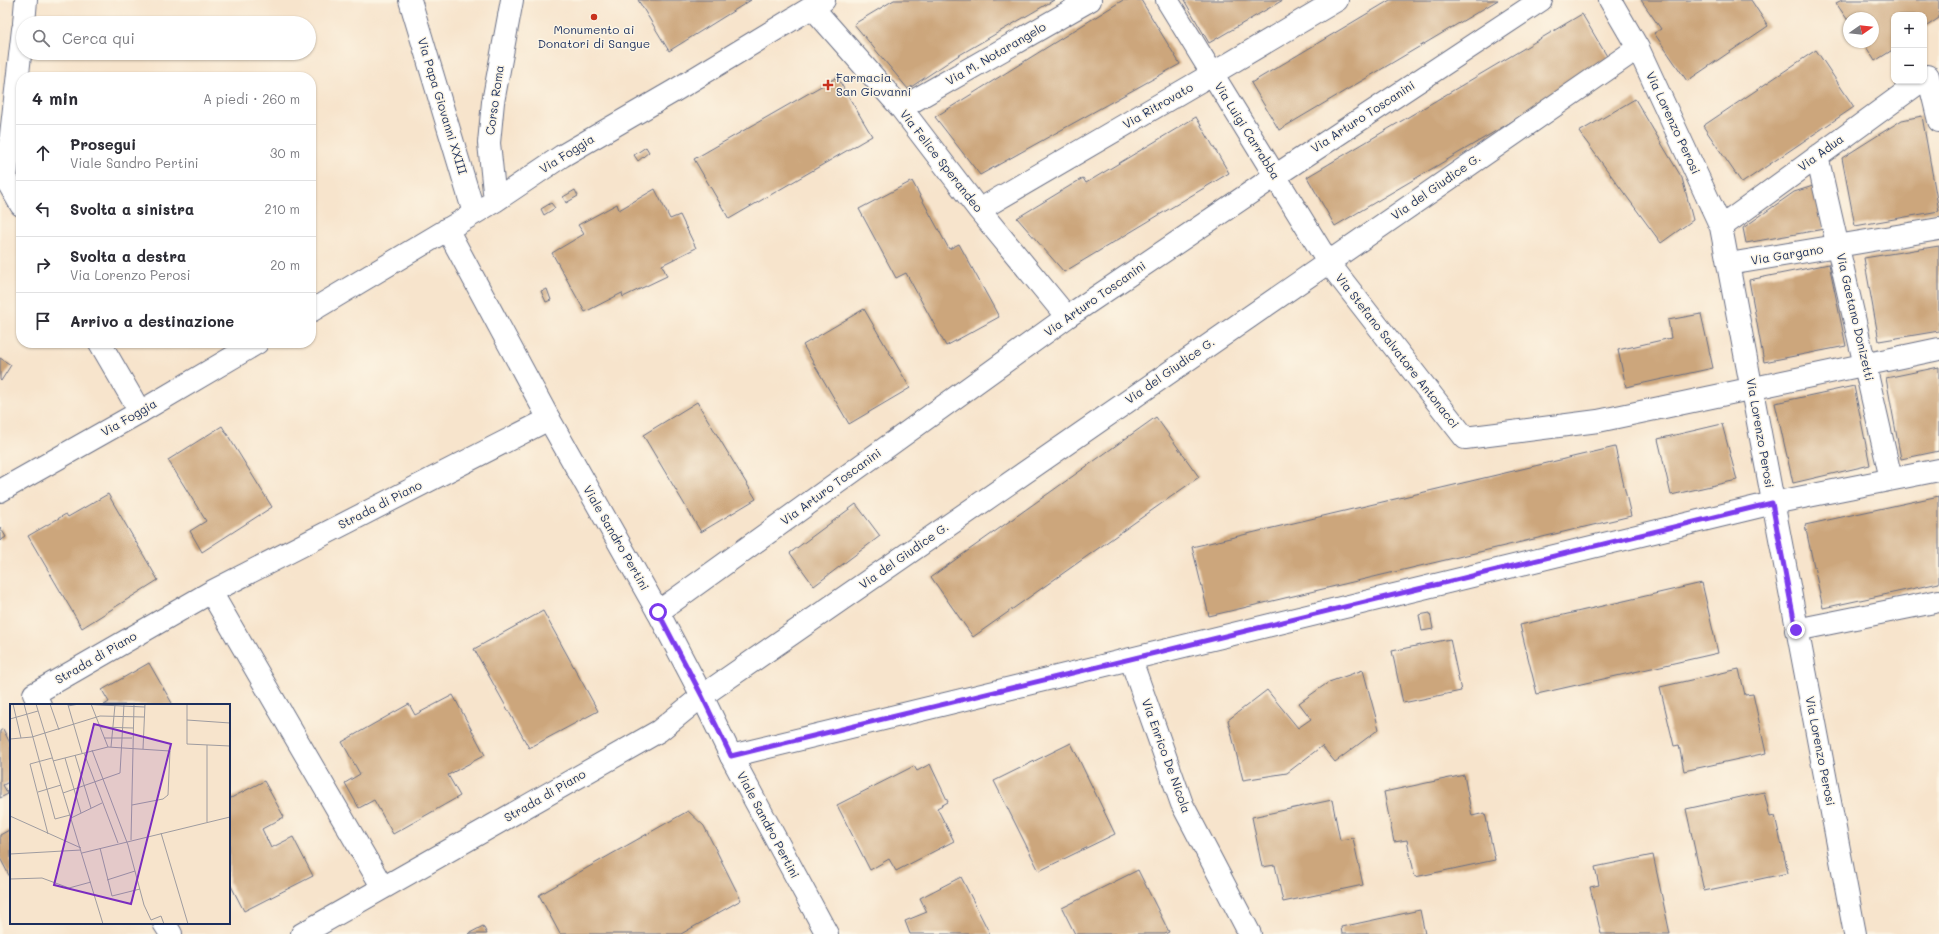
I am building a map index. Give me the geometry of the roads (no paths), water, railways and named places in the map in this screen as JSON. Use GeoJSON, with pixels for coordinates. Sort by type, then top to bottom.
{"type":"FeatureCollection","features":[{"type":"Feature","properties":{"kind":"street"},"geometry":{"type":"LineString","coordinates":[[25,16],[26,0]]}},
{"type":"Feature","properties":{"kind":"street","name":"Via Papa Giovanni XXIII"},"geometry":{"type":"LineString","coordinates":[[410,0],[474,213]]}},
{"type":"Feature","properties":{"kind":"street","name":"Corso Roma"},"geometry":{"type":"LineString","coordinates":[[495,201],[489,143],[493,102],[512,0]]}},
{"type":"Feature","properties":{"kind":"street","name":"Via M. Notarangelo"},"geometry":{"type":"LineString","coordinates":[[901,108],[1090,0]]}},
{"type":"Feature","properties":{"kind":"street","name":"Via Luigi Carrabba"},"geometry":{"type":"LineString","coordinates":[[1167,0],[1328,262]]}},
{"type":"Feature","properties":{"kind":"street","name":"Via Ritrovato"},"geometry":{"type":"LineString","coordinates":[[979,210],[1337,0]]}},
{"type":"Feature","properties":{"kind":"street","name":"Via Arturo Toscanini"},"geometry":{"type":"LineString","coordinates":[[658,612],[1067,317],[1275,176],[1541,0]]}},
{"type":"Feature","properties":{"kind":"street","name":"Via Lorenzo Perosi"},"geometry":{"type":"LineString","coordinates":[[1610,0],[1638,48],[1721,226],[1796,630],[1855,934]]}},
{"type":"Feature","properties":{"kind":"street","name":"Via Foggia"},"geometry":{"type":"LineString","coordinates":[[316,308],[495,201],[562,156],[674,92],[818,3]]}},
{"type":"Feature","properties":{"kind":"street","name":"Via Felice Sperandeo"},"geometry":{"type":"LineString","coordinates":[[818,3],[979,210],[1067,317]]}},
{"type":"Feature","properties":{"kind":"street","name":"Via del Giudice G."},"geometry":{"type":"LineString","coordinates":[[702,696],[1638,48]]}},
{"type":"Feature","properties":{"kind":"street"},"geometry":{"type":"LineString","coordinates":[[18,72],[19,60]]}},
{"type":"Feature","properties":{"kind":"street"},"geometry":{"type":"LineString","coordinates":[[1928,76],[1939,121]]}},
{"type":"Feature","properties":{"kind":"street","name":"Via Adua"},"geometry":{"type":"LineString","coordinates":[[1721,226],[1928,76]]}},
{"type":"Feature","properties":{"kind":"street"},"geometry":{"type":"LineString","coordinates":[[16,91],[6,179],[16,196]]}},
{"type":"Feature","properties":{"kind":"street","name":"Via Gaetano Donizetti"},"geometry":{"type":"LineString","coordinates":[[1817,156],[1891,479]]}},
{"type":"Feature","properties":{"kind":"street","name":"Viale Sandro Pertini"},"geometry":{"type":"LineString","coordinates":[[447,229],[549,419],[658,612],[702,696],[731,756],[827,934]]}},
{"type":"Feature","properties":{"kind":"street","name":"Via Gargano"},"geometry":{"type":"LineString","coordinates":[[1729,264],[1839,247],[1939,229]]}},
{"type":"Feature","properties":{"kind":"street","name":"Via Stefano Salvatore Antonacci"},"geometry":{"type":"LineString","coordinates":[[1328,262],[1466,438],[1598,421],[1752,390]]}},
{"type":"Feature","properties":{"kind":"street"},"geometry":{"type":"LineString","coordinates":[[103,348],[140,412]]}},
{"type":"Feature","properties":{"kind":"street","name":"Via Foggia"},"geometry":{"type":"LineString","coordinates":[[0,491],[140,412],[249,348]]}},
{"type":"Feature","properties":{"kind":"street"},"geometry":{"type":"LineString","coordinates":[[1752,390],[1939,349]]}},
{"type":"Feature","properties":{"kind":"street","name":"Strada di Piano"},"geometry":{"type":"LineString","coordinates":[[39,704],[34,694],[211,592],[549,419]]}},
{"type":"Feature","properties":{"kind":"street"},"geometry":{"type":"LineString","coordinates":[[731,756],[1772,503],[1939,470]]}},
{"type":"Feature","properties":{"kind":"street"},"geometry":{"type":"LineString","coordinates":[[211,592],[383,888]]}},
{"type":"Feature","properties":{"kind":"street"},"geometry":{"type":"LineString","coordinates":[[1796,630],[1939,601]]}},
{"type":"Feature","properties":{"kind":"street","name":"Via Enrico De Nicola"},"geometry":{"type":"LineString","coordinates":[[1131,660],[1182,804],[1250,934]]}},
{"type":"Feature","properties":{"kind":"street","name":"Strada di Piano"},"geometry":{"type":"LineString","coordinates":[[302,934],[659,731],[702,696]]}},
{"type":"Feature","properties":{"kind":"street"},"geometry":{"type":"LineString","coordinates":[[165,924],[171,934]]}},
{"type":"Feature","properties":{"kind":"place","name":"Monumento ai Donatori di Sangue"},"geometry":{"type":"Point","coordinates":[594,17]}},
{"type":"Feature","properties":{"kind":"place","name":"Farmacia San Giovanni"},"geometry":{"type":"Point","coordinates":[828,85]}}]}
